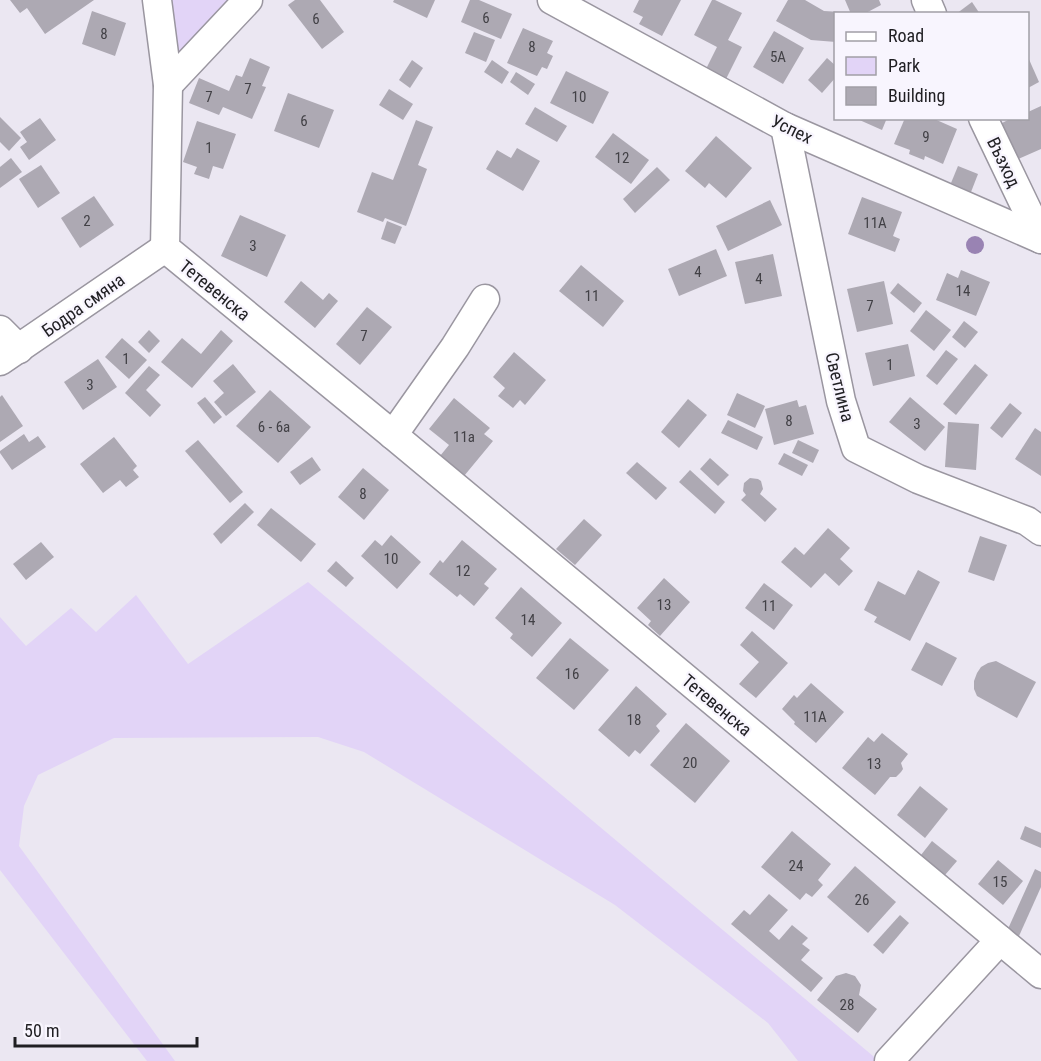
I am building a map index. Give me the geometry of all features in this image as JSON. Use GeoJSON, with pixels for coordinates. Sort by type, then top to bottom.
{"type":"FeatureCollection","features":[{"type":"Feature","properties":{"kind":"street","name":"Тетевенска"},"geometry":{"type":"LineString","coordinates":[[157,0],[168,85],[165,248],[1041,974]]}},
{"type":"Feature","properties":{"kind":"street"},"geometry":{"type":"LineString","coordinates":[[168,85],[248,0]]}},
{"type":"Feature","properties":{"kind":"street","name":"Успех"},"geometry":{"type":"LineString","coordinates":[[552,0],[785,127],[1041,239]]}},
{"type":"Feature","properties":{"kind":"street","name":"Възход"},"geometry":{"type":"LineString","coordinates":[[984,120],[1041,239]]}},
{"type":"Feature","properties":{"kind":"street","name":"Светлина"},"geometry":{"type":"LineString","coordinates":[[785,127],[841,401],[856,448],[918,479],[1027,521],[1041,531]]}},
{"type":"Feature","properties":{"kind":"street","name":"Бодра смяна"},"geometry":{"type":"LineString","coordinates":[[6,347],[165,248]]}},
{"type":"Feature","properties":{"kind":"street"},"geometry":{"type":"LineString","coordinates":[[393,435],[486,299]]}},
{"type":"Feature","properties":{"kind":"street"},"geometry":{"type":"LineString","coordinates":[[889,1061],[1000,940]]}},
{"type":"Feature","properties":{"kind":"green space"},"geometry":{"type":"Polygon","coordinates":[[[169,0],[233,0],[174,63],[169,0]]]}},
{"type":"Feature","properties":{"kind":"green space"},"geometry":{"type":"Polygon","coordinates":[[[308,582],[879,1061],[798,1061],[768,1023],[615,905],[364,752],[318,737],[114,738],[38,775],[24,806],[19,846],[175,1061],[147,1061],[0,870],[0,617],[26,646],[71,608],[96,632],[136,595],[188,664],[308,582]]]}},
{"type":"Feature","properties":{"kind":"building"},"geometry":{"type":"Polygon","coordinates":[[[10,0],[94,0],[45,34],[27,8],[20,13],[10,0]]]}},
{"type":"Feature","properties":{"kind":"building"},"geometry":{"type":"Polygon","coordinates":[[[295,0],[320,0],[344,32],[322,49],[288,5],[295,0]]]}},
{"type":"Feature","properties":{"kind":"building"},"geometry":{"type":"Polygon","coordinates":[[[394,0],[435,0],[427,18],[393,2],[394,0]]]}},
{"type":"Feature","properties":{"kind":"building"},"geometry":{"type":"Polygon","coordinates":[[[470,0],[479,0],[512,14],[501,39],[461,22],[470,0]]]}},
{"type":"Feature","properties":{"kind":"building"},"geometry":{"type":"Polygon","coordinates":[[[639,0],[681,0],[662,36],[639,24],[643,17],[633,12],[639,0]]]}},
{"type":"Feature","properties":{"kind":"building"},"geometry":{"type":"Polygon","coordinates":[[[712,0],[742,13],[728,40],[742,47],[725,81],[705,71],[717,47],[694,35],[712,0]]]}},
{"type":"Feature","properties":{"kind":"building"},"geometry":{"type":"Polygon","coordinates":[[[788,0],[805,0],[824,11],[841,12],[834,12],[834,42],[811,40],[776,21],[788,0]]]}},
{"type":"Feature","properties":{"kind":"building"},"geometry":{"type":"Polygon","coordinates":[[[845,0],[879,0],[881,5],[868,12],[850,12],[845,0]]]}},
{"type":"Feature","properties":{"kind":"building"},"geometry":{"type":"Polygon","coordinates":[[[972,2],[979,12],[959,12],[972,2]]]}},
{"type":"Feature","properties":{"kind":"building"},"geometry":{"type":"Polygon","coordinates":[[[92,11],[126,23],[115,56],[82,44],[92,11]]]}},
{"type":"Feature","properties":{"kind":"building"},"geometry":{"type":"Polygon","coordinates":[[[523,28],[553,41],[547,53],[553,56],[547,69],[542,67],[537,76],[507,63],[523,28]]]}},
{"type":"Feature","properties":{"kind":"building"},"geometry":{"type":"Polygon","coordinates":[[[774,31],[804,48],[783,84],[753,67],[774,31]]]}},
{"type":"Feature","properties":{"kind":"building"},"geometry":{"type":"Polygon","coordinates":[[[474,32],[495,40],[486,62],[465,53],[474,32]]]}},
{"type":"Feature","properties":{"kind":"building"},"geometry":{"type":"Polygon","coordinates":[[[250,58],[270,67],[262,86],[266,87],[252,119],[223,107],[219,115],[189,103],[199,78],[229,91],[236,75],[242,77],[250,58]]]}},
{"type":"Feature","properties":{"kind":"building"},"geometry":{"type":"Polygon","coordinates":[[[827,58],[834,64],[834,79],[822,93],[808,80],[827,58]]]}},
{"type":"Feature","properties":{"kind":"building"},"geometry":{"type":"Polygon","coordinates":[[[1029,59],[1039,82],[1029,87],[1029,59]]]}},
{"type":"Feature","properties":{"kind":"building"},"geometry":{"type":"Polygon","coordinates":[[[412,60],[423,68],[410,88],[399,80],[412,60]]]}},
{"type":"Feature","properties":{"kind":"building"},"geometry":{"type":"Polygon","coordinates":[[[492,60],[509,72],[502,84],[484,72],[492,60]]]}},
{"type":"Feature","properties":{"kind":"building"},"geometry":{"type":"Polygon","coordinates":[[[566,71],[609,92],[593,124],[550,103],[566,71]]]}},
{"type":"Feature","properties":{"kind":"building"},"geometry":{"type":"Polygon","coordinates":[[[516,72],[535,84],[528,95],[510,82],[516,72]]]}},
{"type":"Feature","properties":{"kind":"building"},"geometry":{"type":"Polygon","coordinates":[[[389,89],[413,104],[403,120],[379,105],[389,89]]]}},
{"type":"Feature","properties":{"kind":"building"},"geometry":{"type":"Polygon","coordinates":[[[288,93],[334,110],[319,148],[274,131],[288,93]]]}},
{"type":"Feature","properties":{"kind":"building"},"geometry":{"type":"Polygon","coordinates":[[[1041,106],[1041,149],[1016,160],[1000,124],[1008,120],[1029,120],[1029,112],[1041,106]]]}},
{"type":"Feature","properties":{"kind":"building"},"geometry":{"type":"Polygon","coordinates":[[[535,107],[567,126],[557,142],[525,124],[535,107]]]}},
{"type":"Feature","properties":{"kind":"building"},"geometry":{"type":"Polygon","coordinates":[[[0,117],[21,138],[9,151],[0,142],[0,117]]]}},
{"type":"Feature","properties":{"kind":"building"},"geometry":{"type":"Polygon","coordinates":[[[40,118],[56,140],[29,160],[20,147],[27,142],[20,132],[40,118]]]}},
{"type":"Feature","properties":{"kind":"building"},"geometry":{"type":"Polygon","coordinates":[[[416,120],[433,127],[418,165],[427,169],[406,226],[385,218],[383,222],[357,212],[372,172],[393,180],[416,120]]]}},
{"type":"Feature","properties":{"kind":"building"},"geometry":{"type":"Polygon","coordinates":[[[860,120],[886,120],[882,130],[860,120]]]}},
{"type":"Feature","properties":{"kind":"building"},"geometry":{"type":"Polygon","coordinates":[[[904,120],[937,120],[957,129],[943,164],[925,156],[924,160],[909,154],[910,150],[894,144],[904,120]]]}},
{"type":"Feature","properties":{"kind":"building"},"geometry":{"type":"Polygon","coordinates":[[[197,121],[236,134],[223,169],[213,166],[209,179],[194,174],[197,167],[183,162],[197,121]]]}},
{"type":"Feature","properties":{"kind":"building"},"geometry":{"type":"Polygon","coordinates":[[[613,133],[649,160],[631,184],[595,157],[613,133]]]}},
{"type":"Feature","properties":{"kind":"building"},"geometry":{"type":"Polygon","coordinates":[[[716,136],[752,168],[726,198],[709,183],[705,188],[685,171],[716,136]]]}},
{"type":"Feature","properties":{"kind":"building"},"geometry":{"type":"Polygon","coordinates":[[[517,148],[540,161],[523,191],[486,169],[497,150],[511,158],[517,148]]]}},
{"type":"Feature","properties":{"kind":"building"},"geometry":{"type":"Polygon","coordinates":[[[11,158],[22,172],[0,188],[0,167],[11,158]]]}},
{"type":"Feature","properties":{"kind":"building"},"geometry":{"type":"Polygon","coordinates":[[[41,165],[60,193],[38,208],[19,179],[41,165]]]}},
{"type":"Feature","properties":{"kind":"building"},"geometry":{"type":"Polygon","coordinates":[[[958,166],[978,174],[971,192],[951,183],[958,166]]]}},
{"type":"Feature","properties":{"kind":"building"},"geometry":{"type":"Polygon","coordinates":[[[657,167],[670,180],[635,213],[623,199],[657,167]]]}},
{"type":"Feature","properties":{"kind":"building"},"geometry":{"type":"Polygon","coordinates":[[[94,196],[114,225],[80,248],[61,218],[94,196]]]}},
{"type":"Feature","properties":{"kind":"building"},"geometry":{"type":"Polygon","coordinates":[[[862,197],[902,212],[893,236],[900,239],[895,252],[848,234],[862,197]]]}},
{"type":"Feature","properties":{"kind":"building"},"geometry":{"type":"Polygon","coordinates":[[[770,200],[782,225],[728,251],[716,226],[770,200]]]}},
{"type":"Feature","properties":{"kind":"building"},"geometry":{"type":"Polygon","coordinates":[[[240,215],[286,235],[267,277],[221,256],[240,215]]]}},
{"type":"Feature","properties":{"kind":"building"},"geometry":{"type":"Polygon","coordinates":[[[387,221],[402,227],[395,244],[381,239],[387,221]]]}},
{"type":"Feature","properties":{"kind":"building"},"geometry":{"type":"Polygon","coordinates":[[[716,249],[727,276],[679,296],[668,269],[716,249]]]}},
{"type":"Feature","properties":{"kind":"building"},"geometry":{"type":"Polygon","coordinates":[[[773,254],[782,296],[745,304],[735,262],[773,254]]]}},
{"type":"Feature","properties":{"kind":"building"},"geometry":{"type":"Polygon","coordinates":[[[581,265],[624,301],[603,327],[559,291],[581,265]]]}},
{"type":"Feature","properties":{"kind":"building"},"geometry":{"type":"Polygon","coordinates":[[[961,270],[990,282],[976,316],[936,300],[947,273],[958,278],[961,270]]]}},
{"type":"Feature","properties":{"kind":"building"},"geometry":{"type":"Polygon","coordinates":[[[301,281],[323,300],[329,293],[338,301],[315,328],[284,302],[301,281]]]}},
{"type":"Feature","properties":{"kind":"building"},"geometry":{"type":"Polygon","coordinates":[[[884,281],[893,324],[857,332],[847,289],[884,281]]]}},
{"type":"Feature","properties":{"kind":"building"},"geometry":{"type":"Polygon","coordinates":[[[898,283],[922,303],[914,313],[890,293],[898,283]]]}},
{"type":"Feature","properties":{"kind":"building"},"geometry":{"type":"Polygon","coordinates":[[[367,307],[392,327],[360,365],[336,344],[367,307]]]}},
{"type":"Feature","properties":{"kind":"building"},"geometry":{"type":"Polygon","coordinates":[[[926,310],[951,330],[934,351],[910,331],[926,310]]]}},
{"type":"Feature","properties":{"kind":"building"},"geometry":{"type":"Polygon","coordinates":[[[964,321],[978,332],[965,348],[952,337],[964,321]]]}},
{"type":"Feature","properties":{"kind":"building"},"geometry":{"type":"Polygon","coordinates":[[[149,330],[160,341],[149,353],[138,342],[149,330]]]}},
{"type":"Feature","properties":{"kind":"building"},"geometry":{"type":"Polygon","coordinates":[[[221,330],[233,341],[192,388],[161,362],[182,338],[201,354],[221,330]]]}},
{"type":"Feature","properties":{"kind":"building"},"geometry":{"type":"Polygon","coordinates":[[[122,338],[147,360],[129,379],[105,357],[122,338]]]}},
{"type":"Feature","properties":{"kind":"building"},"geometry":{"type":"Polygon","coordinates":[[[908,344],[915,376],[873,386],[865,353],[908,344]]]}},
{"type":"Feature","properties":{"kind":"building"},"geometry":{"type":"Polygon","coordinates":[[[946,350],[958,359],[937,385],[926,376],[946,350]]]}},
{"type":"Feature","properties":{"kind":"building"},"geometry":{"type":"Polygon","coordinates":[[[514,352],[546,380],[525,405],[520,400],[513,408],[498,396],[505,388],[493,377],[514,352]]]}},
{"type":"Feature","properties":{"kind":"building"},"geometry":{"type":"Polygon","coordinates":[[[98,359],[117,387],[83,410],[64,382],[98,359]]]}},
{"type":"Feature","properties":{"kind":"building"},"geometry":{"type":"Polygon","coordinates":[[[233,364],[256,392],[226,416],[214,402],[224,393],[213,381],[233,364]]]}},
{"type":"Feature","properties":{"kind":"building"},"geometry":{"type":"Polygon","coordinates":[[[975,364],[988,375],[956,415],[943,404],[975,364]]]}},
{"type":"Feature","properties":{"kind":"building"},"geometry":{"type":"Polygon","coordinates":[[[149,366],[160,375],[146,390],[161,405],[150,417],[125,393],[149,366]]]}},
{"type":"Feature","properties":{"kind":"building"},"geometry":{"type":"Polygon","coordinates":[[[270,390],[311,427],[278,463],[236,426],[270,390]]]}},
{"type":"Feature","properties":{"kind":"building"},"geometry":{"type":"Polygon","coordinates":[[[737,393],[765,406],[755,428],[727,415],[737,393]]]}},
{"type":"Feature","properties":{"kind":"building"},"geometry":{"type":"Polygon","coordinates":[[[2,395],[23,426],[0,442],[0,397],[2,395]]]}},
{"type":"Feature","properties":{"kind":"building"},"geometry":{"type":"Polygon","coordinates":[[[205,397],[222,417],[214,424],[197,403],[205,397]]]}},
{"type":"Feature","properties":{"kind":"building"},"geometry":{"type":"Polygon","coordinates":[[[910,397],[945,427],[925,451],[889,422],[910,397]]]}},
{"type":"Feature","properties":{"kind":"building"},"geometry":{"type":"Polygon","coordinates":[[[454,398],[490,428],[484,434],[493,441],[464,476],[440,456],[449,445],[429,429],[454,398]]]}},
{"type":"Feature","properties":{"kind":"building"},"geometry":{"type":"Polygon","coordinates":[[[688,399],[707,415],[679,448],[661,432],[688,399]]]}},
{"type":"Feature","properties":{"kind":"building"},"geometry":{"type":"Polygon","coordinates":[[[797,400],[799,407],[806,405],[814,434],[774,445],[765,409],[797,400]]]}},
{"type":"Feature","properties":{"kind":"building"},"geometry":{"type":"Polygon","coordinates":[[[1010,403],[1022,413],[1002,438],[990,428],[1010,403]]]}},
{"type":"Feature","properties":{"kind":"building"},"geometry":{"type":"Polygon","coordinates":[[[728,420],[763,437],[757,450],[721,433],[728,420]]]}},
{"type":"Feature","properties":{"kind":"building"},"geometry":{"type":"Polygon","coordinates":[[[948,422],[979,424],[976,470],[945,467],[948,422]]]}},
{"type":"Feature","properties":{"kind":"building"},"geometry":{"type":"Polygon","coordinates":[[[1035,428],[1041,432],[1041,476],[1015,459],[1035,428]]]}},
{"type":"Feature","properties":{"kind":"building"},"geometry":{"type":"Polygon","coordinates":[[[24,434],[29,442],[38,436],[46,447],[12,470],[0,451],[24,434]]]}},
{"type":"Feature","properties":{"kind":"building"},"geometry":{"type":"Polygon","coordinates":[[[114,437],[137,466],[133,470],[139,477],[126,487],[120,480],[103,493],[80,464],[114,437]]]}},
{"type":"Feature","properties":{"kind":"building"},"geometry":{"type":"Polygon","coordinates":[[[198,440],[243,492],[230,503],[185,451],[198,440]]]}},
{"type":"Feature","properties":{"kind":"building"},"geometry":{"type":"Polygon","coordinates":[[[798,440],[819,450],[813,463],[792,453],[798,440]]]}},
{"type":"Feature","properties":{"kind":"building"},"geometry":{"type":"Polygon","coordinates":[[[784,453],[808,465],[802,476],[778,464],[784,453]]]}},
{"type":"Feature","properties":{"kind":"building"},"geometry":{"type":"Polygon","coordinates":[[[312,457],[321,470],[300,485],[290,472],[312,457]]]}},
{"type":"Feature","properties":{"kind":"building"},"geometry":{"type":"Polygon","coordinates":[[[710,458],[729,475],[718,486],[700,469],[710,458]]]}},
{"type":"Feature","properties":{"kind":"building"},"geometry":{"type":"Polygon","coordinates":[[[637,462],[667,488],[656,500],[626,473],[637,462]]]}},
{"type":"Feature","properties":{"kind":"building"},"geometry":{"type":"Polygon","coordinates":[[[363,468],[389,490],[364,520],[338,497],[363,468]]]}},
{"type":"Feature","properties":{"kind":"building"},"geometry":{"type":"Polygon","coordinates":[[[690,470],[725,502],[715,514],[679,482],[690,470]]]}},
{"type":"Feature","properties":{"kind":"building"},"geometry":{"type":"Polygon","coordinates":[[[750,478],[761,481],[763,489],[760,494],[777,509],[765,522],[741,500],[746,495],[743,491],[744,483],[750,478]]]}},
{"type":"Feature","properties":{"kind":"building"},"geometry":{"type":"Polygon","coordinates":[[[245,503],[254,512],[221,544],[213,534],[245,503]]]}},
{"type":"Feature","properties":{"kind":"building"},"geometry":{"type":"Polygon","coordinates":[[[271,508],[316,544],[301,562],[257,525],[271,508]]]}},
{"type":"Feature","properties":{"kind":"building"},"geometry":{"type":"Polygon","coordinates":[[[584,519],[602,535],[575,565],[556,549],[584,519]]]}},
{"type":"Feature","properties":{"kind":"building"},"geometry":{"type":"Polygon","coordinates":[[[828,528],[850,548],[840,559],[853,571],[839,586],[825,573],[811,588],[781,562],[795,547],[804,555],[828,528]]]}},
{"type":"Feature","properties":{"kind":"building"},"geometry":{"type":"Polygon","coordinates":[[[391,535],[421,562],[397,589],[361,556],[375,540],[382,546],[391,535]]]}},
{"type":"Feature","properties":{"kind":"building"},"geometry":{"type":"Polygon","coordinates":[[[980,536],[1007,545],[994,581],[968,572],[980,536]]]}},
{"type":"Feature","properties":{"kind":"building"},"geometry":{"type":"Polygon","coordinates":[[[462,540],[497,569],[484,584],[489,588],[474,606],[460,594],[457,597],[429,574],[440,560],[443,563],[462,540]]]}},
{"type":"Feature","properties":{"kind":"building"},"geometry":{"type":"Polygon","coordinates":[[[41,542],[54,557],[26,580],[13,564],[41,542]]]}},
{"type":"Feature","properties":{"kind":"building"},"geometry":{"type":"Polygon","coordinates":[[[336,561],[354,578],[346,587],[327,571],[336,561]]]}},
{"type":"Feature","properties":{"kind":"building"},"geometry":{"type":"Polygon","coordinates":[[[918,570],[940,582],[910,641],[874,622],[877,617],[864,610],[878,581],[905,595],[918,570]]]}},
{"type":"Feature","properties":{"kind":"building"},"geometry":{"type":"Polygon","coordinates":[[[664,578],[690,602],[660,636],[648,625],[651,621],[637,608],[664,578]]]}},
{"type":"Feature","properties":{"kind":"building"},"geometry":{"type":"Polygon","coordinates":[[[764,583],[793,605],[774,630],[745,608],[764,583]]]}},
{"type":"Feature","properties":{"kind":"building"},"geometry":{"type":"Polygon","coordinates":[[[521,587],[562,623],[532,657],[510,638],[513,634],[495,618],[521,587]]]}},
{"type":"Feature","properties":{"kind":"building"},"geometry":{"type":"Polygon","coordinates":[[[752,631],[788,663],[756,698],[739,684],[759,662],[740,645],[752,631]]]}},
{"type":"Feature","properties":{"kind":"building"},"geometry":{"type":"Polygon","coordinates":[[[570,638],[609,670],[574,710],[536,678],[570,638]]]}},
{"type":"Feature","properties":{"kind":"building"},"geometry":{"type":"Polygon","coordinates":[[[926,642],[957,658],[942,686],[911,670],[926,642]]]}},
{"type":"Feature","properties":{"kind":"building"},"geometry":{"type":"Polygon","coordinates":[[[996,661],[1036,682],[1017,718],[977,696],[974,689],[974,681],[981,667],[996,661]]]}},
{"type":"Feature","properties":{"kind":"building"},"geometry":{"type":"Polygon","coordinates":[[[811,683],[844,712],[816,743],[794,724],[795,722],[782,709],[794,695],[797,698],[811,683]]]}},
{"type":"Feature","properties":{"kind":"building"},"geometry":{"type":"Polygon","coordinates":[[[636,686],[667,714],[656,726],[660,731],[640,754],[635,750],[629,757],[598,730],[636,686]]]}},
{"type":"Feature","properties":{"kind":"building"},"geometry":{"type":"Polygon","coordinates":[[[686,723],[730,761],[695,803],[650,765],[686,723]]]}},
{"type":"Feature","properties":{"kind":"building"},"geometry":{"type":"Polygon","coordinates":[[[882,733],[908,754],[901,763],[903,769],[901,772],[896,777],[890,777],[875,795],[842,768],[868,737],[874,742],[882,733]]]}},
{"type":"Feature","properties":{"kind":"building"},"geometry":{"type":"Polygon","coordinates":[[[920,786],[948,809],[925,838],[897,815],[920,786]]]}},
{"type":"Feature","properties":{"kind":"building"},"geometry":{"type":"Polygon","coordinates":[[[1025,826],[1041,833],[1041,848],[1020,839],[1025,826]]]}},
{"type":"Feature","properties":{"kind":"building"},"geometry":{"type":"Polygon","coordinates":[[[792,831],[831,864],[818,880],[823,885],[812,897],[806,893],[800,900],[761,867],[792,831]]]}},
{"type":"Feature","properties":{"kind":"building"},"geometry":{"type":"Polygon","coordinates":[[[932,841],[957,861],[945,875],[921,855],[932,841]]]}},
{"type":"Feature","properties":{"kind":"building"},"geometry":{"type":"Polygon","coordinates":[[[998,860],[1023,881],[1003,905],[978,884],[998,860]]]}},
{"type":"Feature","properties":{"kind":"building"},"geometry":{"type":"Polygon","coordinates":[[[855,866],[896,902],[868,933],[827,897],[855,866]]]}},
{"type":"Feature","properties":{"kind":"building"},"geometry":{"type":"Polygon","coordinates":[[[1035,869],[1041,872],[1041,887],[1019,936],[1007,931],[1035,869]]]}},
{"type":"Feature","properties":{"kind":"building"},"geometry":{"type":"Polygon","coordinates":[[[769,894],[788,910],[769,931],[779,940],[792,925],[808,938],[802,944],[810,950],[801,960],[823,978],[811,992],[731,924],[744,910],[750,915],[769,894]]]}},
{"type":"Feature","properties":{"kind":"building"},"geometry":{"type":"Polygon","coordinates":[[[900,915],[909,923],[883,954],[873,945],[900,915]]]}},
{"type":"Feature","properties":{"kind":"building"},"geometry":{"type":"Polygon","coordinates":[[[846,973],[855,976],[861,985],[859,995],[877,1009],[858,1033],[817,1000],[836,976],[846,973]]]}}]}
